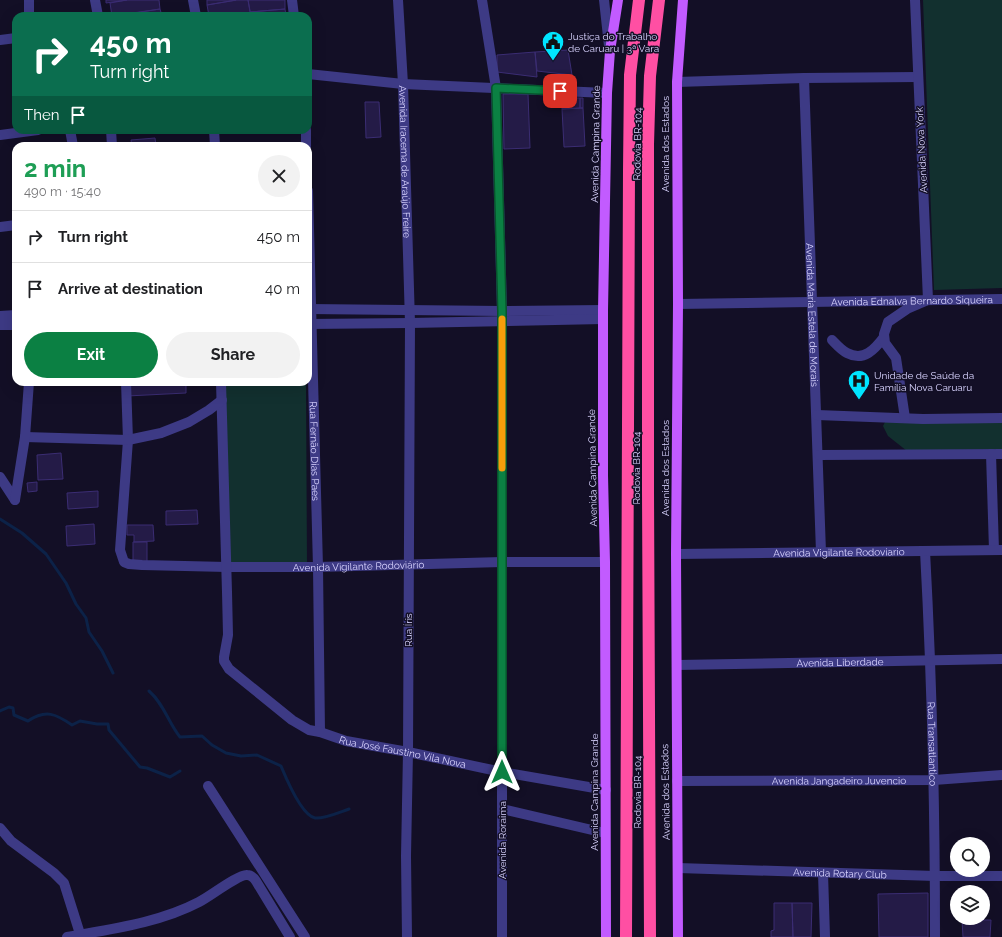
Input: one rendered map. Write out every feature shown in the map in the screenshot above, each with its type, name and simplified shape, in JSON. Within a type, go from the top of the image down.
[{"type":"highway","name":"Rodovia BR-104","points":[[626,937],[629,146],[630,75],[639,0]]},
{"type":"highway","name":"Rodovia BR-104","points":[[650,937],[648,144],[650,76],[659,0]]},
{"type":"main road","name":"Avenida Campina Grande","points":[[606,937],[603,314],[607,93],[610,51],[618,0]]},
{"type":"main road","name":"Avenida dos Estados","points":[[678,937],[676,554],[678,304],[677,82],[683,0]]},
{"type":"street","points":[[29,0],[30,12]]},
{"type":"street","points":[[95,0],[97,12]]},
{"type":"street","points":[[193,0],[195,12]]},
{"type":"street","points":[[292,0],[294,12]]},
{"type":"street","name":"Avenida Iracema de Araújo Freire","points":[[398,0],[403,84],[410,323]]},
{"type":"street","name":"Avenida Roraima","points":[[482,0],[496,88],[502,316],[502,937]]},
{"type":"street","points":[[604,0],[610,51]]},
{"type":"street","name":"Avenida Nova York","points":[[915,0],[928,300]]},
{"type":"street","points":[[0,40],[12,38]]},
{"type":"street","points":[[312,74],[403,84],[607,93]]},
{"type":"street","points":[[677,82],[804,78],[918,77]]},
{"type":"street","name":"Avenida Maria Estela de Morais","points":[[804,78],[822,552]]},
{"type":"street","points":[[0,135],[12,133]]},
{"type":"street","points":[[0,227],[12,226]]},
{"type":"street","points":[[904,418],[896,358],[884,343],[884,336],[888,322],[907,309],[928,300]]},
{"type":"street","name":"Avenida Ednalva Bernardo Siqueira","points":[[678,304],[1002,300]]},
{"type":"street","points":[[312,309],[409,310],[502,316]]},
{"type":"street","points":[[312,324],[410,323],[502,316],[603,314]]},
{"type":"street","points":[[0,316],[12,315]]},
{"type":"street","name":"Rua Íris","points":[[407,937],[406,856],[408,752],[410,323]]},
{"type":"street","points":[[0,325],[12,325]]},
{"type":"street","points":[[832,340],[847,353],[856,356],[866,355],[875,350],[884,336]]},
{"type":"street","name":"Rua Fernão Dias Paes","points":[[312,385],[318,567],[320,732]]},
{"type":"street","points":[[0,477],[15,500],[24,436],[29,386]]},
{"type":"street","points":[[126,386],[128,440]]},
{"type":"street","points":[[221,386],[227,567]]},
{"type":"street","points":[[24,436],[128,440],[161,432],[189,422],[222,400]]},
{"type":"street","points":[[817,416],[1002,418]]},
{"type":"street","name":"Avenida Vigilante Rodoviário","points":[[128,440],[120,550],[124,562],[129,564],[227,567],[318,567],[502,562],[605,562]]},
{"type":"street","points":[[991,454],[998,550]]},
{"type":"street","points":[[819,455],[1002,454]]},
{"type":"street","name":"Avenida Vigilante Rodoviario","points":[[676,554],[998,550]]},
{"type":"street","name":"Rua Transatlantico","points":[[925,551],[934,780],[935,937]]},
{"type":"street","name":"Rua José Faustino Vila Nova","points":[[227,567],[228,635],[224,661],[233,673],[304,728],[346,741],[408,752],[502,772],[606,790]]},
{"type":"street","name":"Avenida Liberdade","points":[[677,665],[1002,659]]},
{"type":"street","name":"Avenida Jangadeiro Juvencio","points":[[677,781],[934,780],[1002,775]]},
{"type":"street","points":[[208,786],[305,937]]},
{"type":"street","points":[[502,809],[605,833]]},
{"type":"street","points":[[0,828],[11,841],[64,883],[81,936]]},
{"type":"street","name":"Avenida Rotary Club","points":[[678,868],[935,876],[1002,876]]},
{"type":"street","points":[[823,873],[825,937]]},
{"type":"street","points":[[67,937],[81,936],[148,921],[171,914],[199,902],[238,878],[248,875],[252,876],[256,881],[290,937]]},
{"type":"green space","points":[[923,0],[1002,0],[1002,288],[934,290]]},
{"type":"green space","points":[[226,386],[306,386],[307,566],[225,564]]},
{"type":"green space","points":[[886,420],[1002,421],[1002,449],[907,451],[888,436],[883,426]]},
{"type":"building","points":[[106,0],[127,0],[106,3]]},
{"type":"building","points":[[127,0],[159,0],[160,9],[139,12],[111,12],[110,3]]},
{"type":"building","points":[[207,0],[236,0],[207,5]]},
{"type":"building","points":[[237,0],[248,0],[250,12],[208,12],[207,5]]},
{"type":"building","points":[[248,0],[285,0],[285,9],[250,12]]},
{"type":"building","points":[[160,9],[161,12],[141,12]]},
{"type":"building","points":[[285,9],[285,12],[250,12]]},
{"type":"building","name":"Justiça do Trabalho de Caruaru | 3ª Vara","points":[[568,50],[572,75],[537,71],[535,52]]},
{"type":"building","points":[[535,52],[537,77],[497,72],[497,55]]},
{"type":"building","points":[[503,94],[528,94],[530,148],[504,149]]},
{"type":"building","points":[[562,98],[580,98],[580,108],[562,109]]},
{"type":"building","points":[[580,98],[583,98],[583,108],[580,108]]},
{"type":"building","points":[[365,102],[379,102],[381,137],[366,138]]},
{"type":"building","points":[[583,108],[585,146],[564,147],[562,109]]},
{"type":"building","points":[[155,138],[156,142],[131,142],[131,140]]},
{"type":"building","points":[[126,386],[186,386],[186,393],[127,396]]},
{"type":"building","points":[[61,453],[63,479],[38,480],[37,455]]},
{"type":"building","points":[[37,482],[37,491],[28,492],[27,483]]},
{"type":"building","points":[[98,491],[98,507],[68,509],[67,493]]},
{"type":"building","points":[[197,510],[198,524],[166,525],[166,511]]},
{"type":"building","points":[[94,524],[95,544],[67,546],[66,526]]},
{"type":"building","points":[[127,525],[153,525],[154,541],[134,542],[134,535],[127,535]]},
{"type":"building","points":[[133,542],[147,542],[147,564],[133,564]]},
{"type":"building","points":[[928,893],[928,937],[879,937],[878,894]]},
{"type":"building","points":[[774,903],[792,903],[793,937],[771,937],[771,931],[774,930]]},
{"type":"building","points":[[792,903],[812,903],[811,937],[793,937]]},
{"type":"building","points":[[991,920],[990,937],[963,937],[962,925],[990,925]]},
{"type":"waterway","points":[[0,519],[22,533],[46,554],[66,583],[76,604],[86,618],[89,632],[102,651],[113,673]]},
{"type":"waterway","points":[[149,691],[162,707],[180,737],[202,736],[212,745],[226,753],[241,756],[257,755],[281,766],[299,803],[304,810],[315,818],[332,815],[349,809]]},
{"type":"waterway","points":[[0,711],[9,707],[13,708],[14,715],[28,721],[40,715],[51,714],[72,725],[80,721],[108,724],[109,730],[140,767],[147,768],[170,777],[180,771]]},
{"type":"slow traffic","points":[[502,319],[502,468]]},
{"type":"place","name":"Justiça do Trabalho de Caruaru | 3ª Vara","points":[[553,62]]},
{"type":"place","name":"Unidade de Saúde da Família Nova Caruaru","points":[[859,400]]},
{"type":"route","points":[[502,772],[502,311],[496,88],[560,91]]}]
